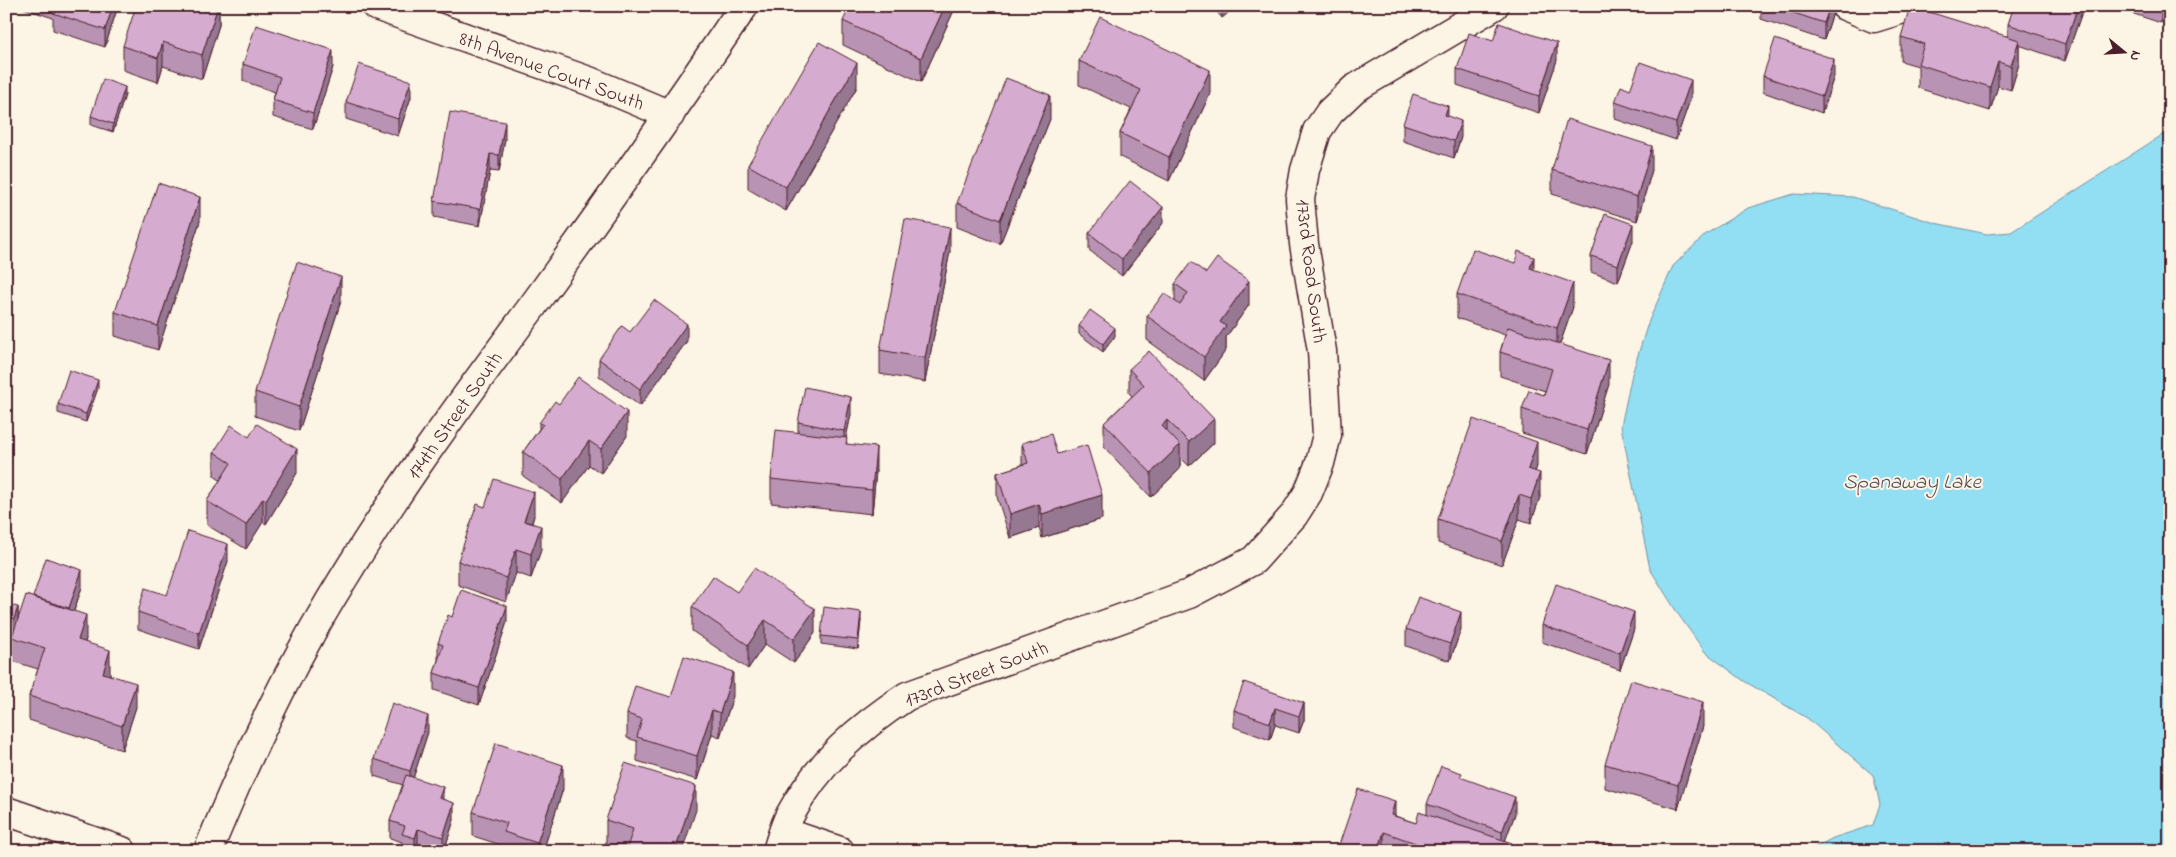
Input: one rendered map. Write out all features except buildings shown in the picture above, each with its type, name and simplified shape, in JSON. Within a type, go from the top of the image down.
[{"type":"street","name":"8th Avenue Court South","points":[[376,6],[589,81],[670,115]]},
{"type":"street","name":"174th Street South","points":[[208,851],[274,702],[314,628],[354,562],[428,450],[670,115],[744,6]]},
{"type":"street","name":"173rd Road South","points":[[1236,570],[1254,560],[1294,515],[1308,493],[1327,434],[1327,408],[1322,351],[1304,244],[1300,199],[1305,170],[1317,130],[1330,112],[1354,89],[1494,6]]},
{"type":"street","points":[[1845,6],[1874,18],[1913,6]]},
{"type":"street","name":"173rd Street South","points":[[780,841],[789,816],[811,780],[843,744],[872,718],[907,696],[1190,594],[1236,570]]},
{"type":"street","points":[[6,811],[122,851]]},
{"type":"street","points":[[780,841],[840,851]]},
{"type":"water","name":"Spanaway Lake","points":[[2170,130],[2170,851],[1808,851],[1833,838],[1873,825],[1880,804],[1873,775],[1807,718],[1744,681],[1705,652],[1678,614],[1650,569],[1621,426],[1632,374],[1648,323],[1673,266],[1706,234],[1748,208],[1794,194],[1853,197],[1935,223],[1987,234],[2011,232]]}]
